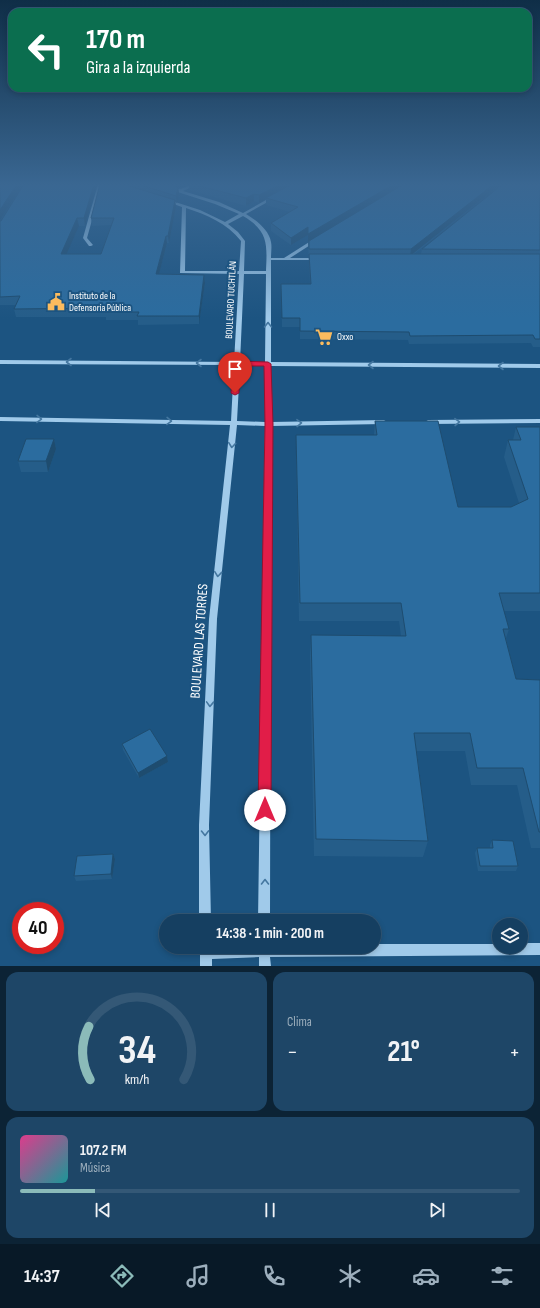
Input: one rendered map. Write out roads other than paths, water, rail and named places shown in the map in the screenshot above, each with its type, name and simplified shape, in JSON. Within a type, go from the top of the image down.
[{"type":"street","points":[[87,229],[85,238],[91,245]]},
{"type":"street","points":[[183,229],[182,272],[268,273]]},
{"type":"street","name":"BOULEVARD TUCHTLÁN","points":[[233,229],[243,240],[236,364]]},
{"type":"street","points":[[261,229],[267,237],[269,259],[269,424],[265,684],[264,914]]},
{"type":"street","points":[[286,258],[320,238]]},
{"type":"street","points":[[269,259],[325,259]]},
{"type":"street","points":[[0,362],[540,366]]},
{"type":"street","name":"BOULEVARD LAS TORRES","points":[[205,914],[204,825],[213,619],[234,422],[236,364]]},
{"type":"street","points":[[0,418],[234,422],[269,424],[388,422]]},
{"type":"street","points":[[420,422],[540,421]]},
{"type":"street","points":[[381,949],[540,949]]},
{"type":"street","points":[[206,954],[206,966]]},
{"type":"street","points":[[264,954],[265,966]]},
{"type":"place","name":"Instituto de la Defensoría Pública","points":[[56,302]]},
{"type":"place","name":"Oxxo","points":[[324,337]]}]
